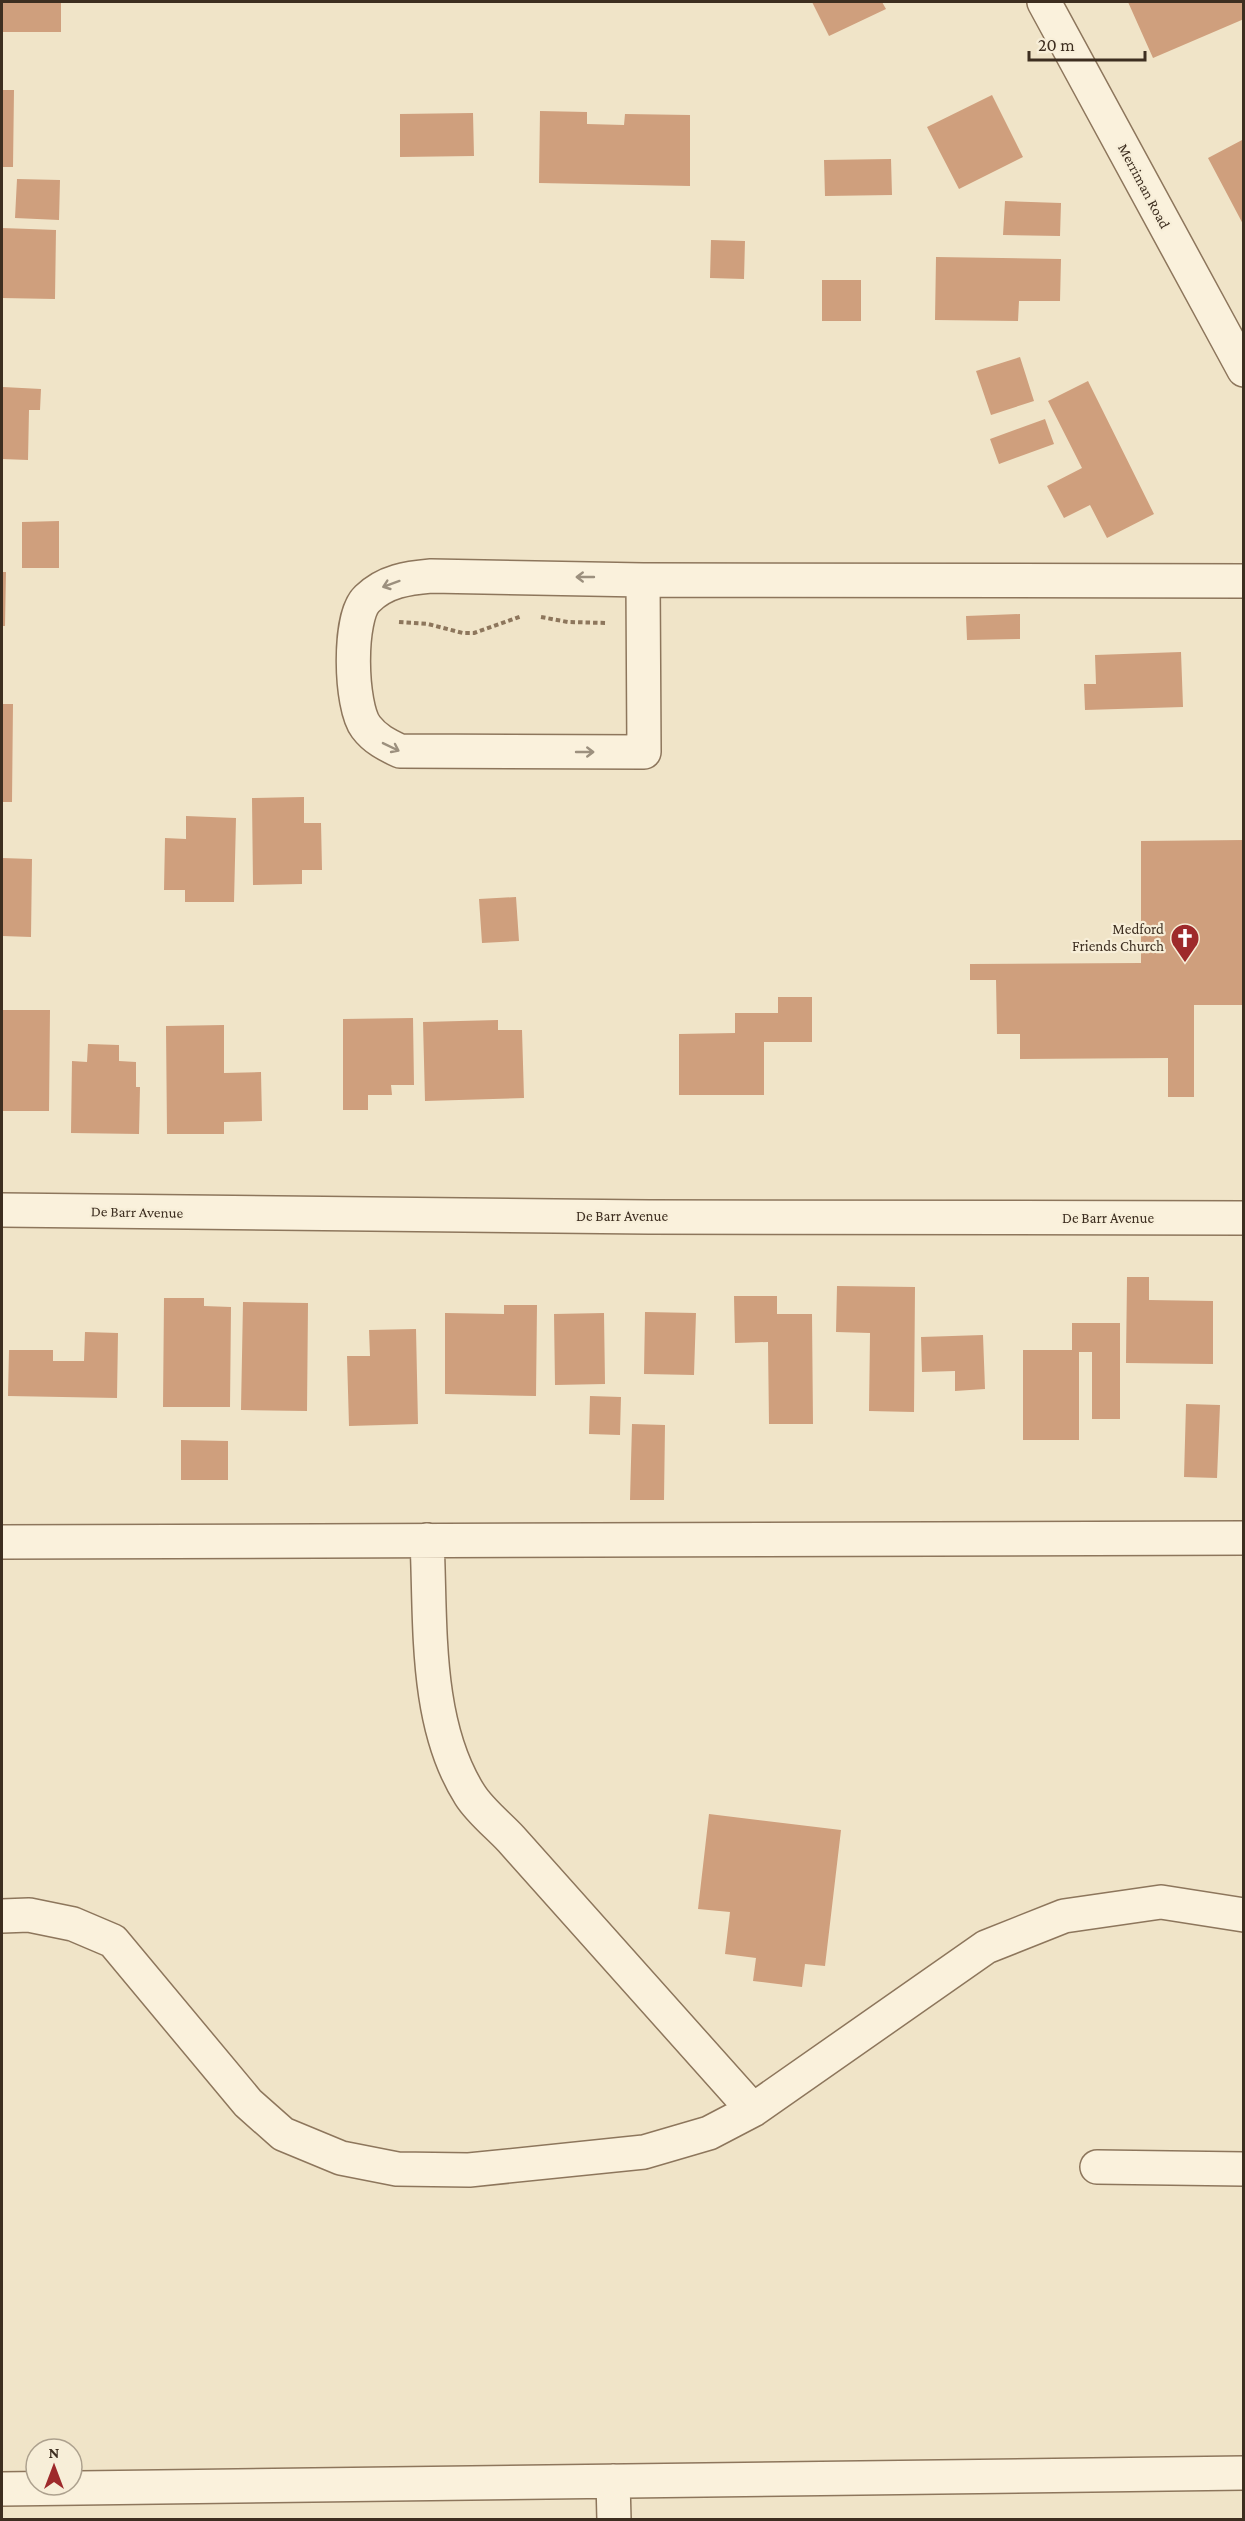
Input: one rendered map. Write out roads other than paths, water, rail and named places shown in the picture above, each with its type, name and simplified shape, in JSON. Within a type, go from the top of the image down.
[{"type":"street","name":"Merriman Road","points":[[1044,2],[1244,370]]},
{"type":"street","points":[[643,580],[644,752],[400,751],[383,744],[366,727],[355,705],[353,679],[356,617],[365,600],[381,588],[406,579],[431,576],[643,580],[1244,581]]},
{"type":"street","name":"De Barr Avenue","points":[[2,1210],[649,1217],[1244,1218]]},
{"type":"street","points":[[2,1542],[1244,1538]]},
{"type":"street","points":[[427,1540],[436,1704],[450,1758],[471,1797],[519,1847],[753,2110]]},
{"type":"street","points":[[2,1917],[29,1915],[73,1924],[113,1941],[248,2103],[283,2134],[341,2158],[397,2169],[469,2170],[633,2153],[709,2133],[753,2110],[986,1947],[1064,1916],[1161,1902],[1244,1915]]},
{"type":"street","points":[[1097,2167],[1244,2169]]},
{"type":"street","points":[[2,2489],[1244,2473]]},
{"type":"street","points":[[613,2481],[614,2520]]},
{"type":"place","name":"Medford Friends Church","points":[[1185,964]]}]
